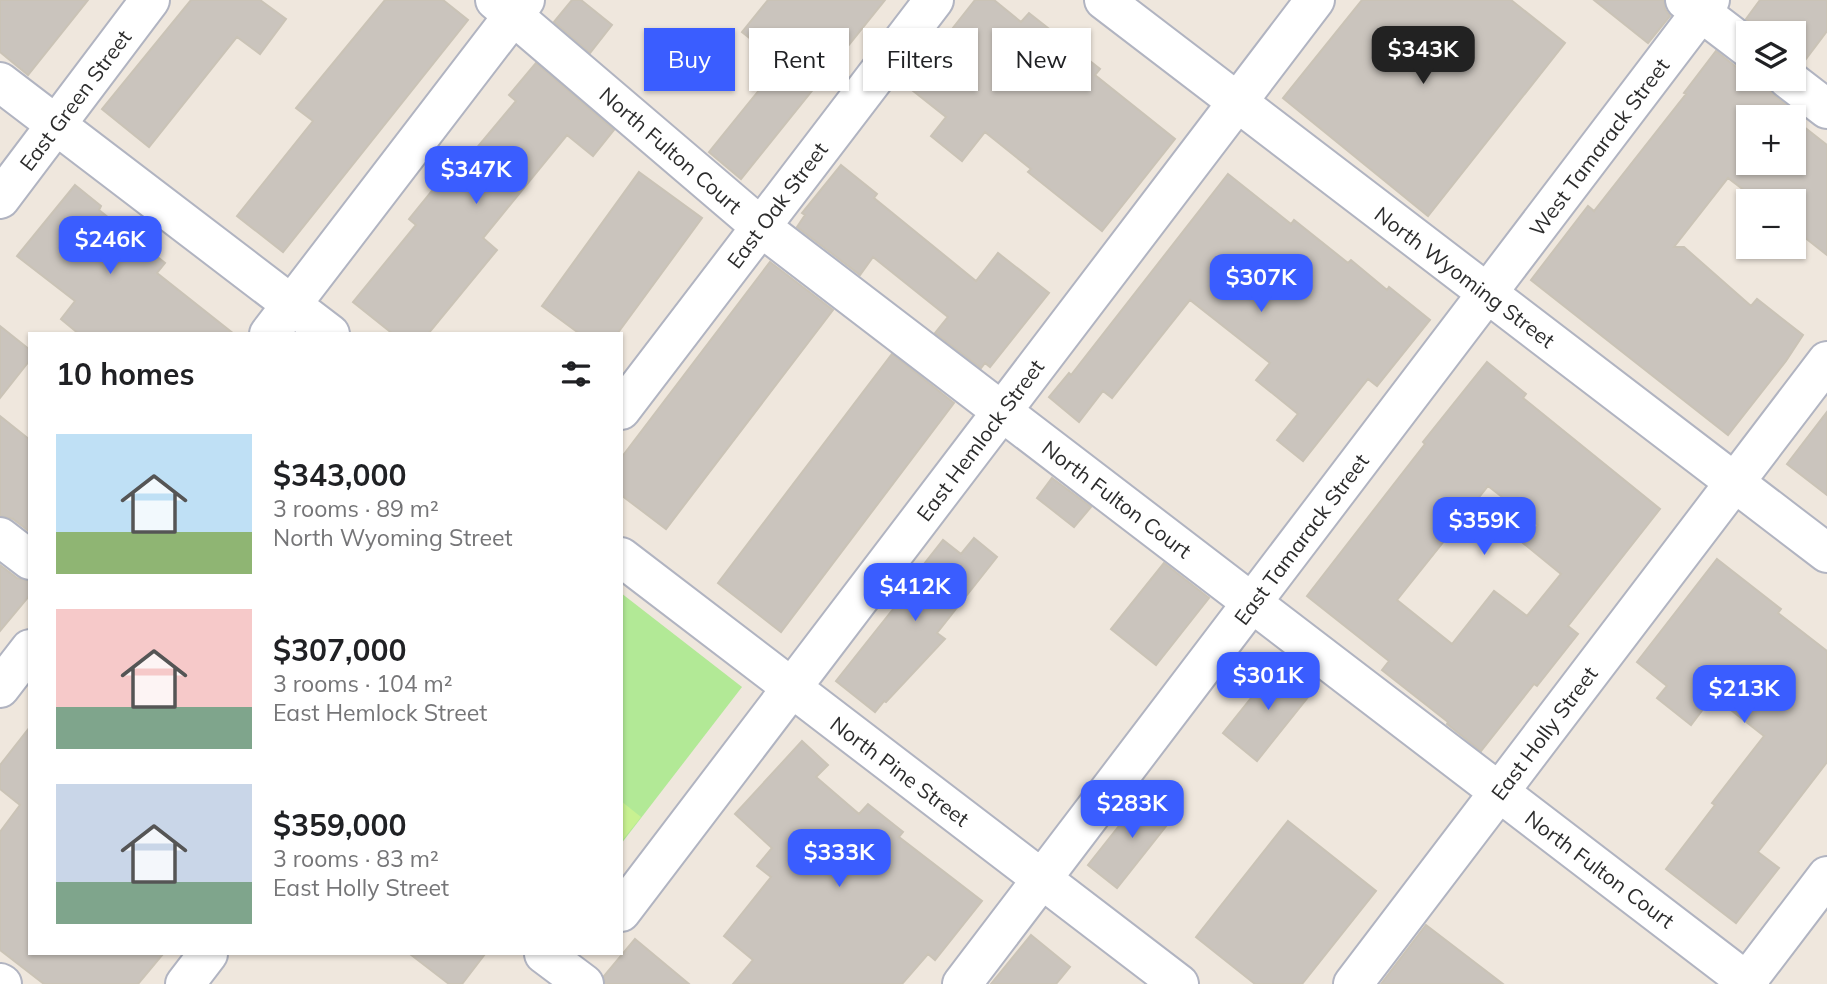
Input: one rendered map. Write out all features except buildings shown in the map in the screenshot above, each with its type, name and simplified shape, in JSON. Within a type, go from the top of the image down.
[{"type":"street","name":"East Green Street","points":[[0,199],[150,0]]},
{"type":"street","name":"East Oak Street","points":[[623,408],[933,0]]},
{"type":"street","name":"North Wyoming Street","points":[[1104,0],[1827,553]]},
{"type":"street","name":"East Hemlock Street","points":[[623,909],[1315,0]]},
{"type":"street","points":[[1699,4],[1736,37]]},
{"type":"street","name":"West Tamarack Street","points":[[1487,293],[1699,4]]},
{"type":"street","points":[[280,320],[511,5]]},
{"type":"street","name":"North Fulton Court","points":[[511,5],[761,227],[1749,983]]},
{"type":"street","points":[[0,82],[56,125],[280,320],[323,332]]},
{"type":"street","points":[[1804,91],[1827,109]]},
{"type":"street","name":"East Tamarack Street","points":[[962,984],[1487,293]]},
{"type":"street","name":"East Holly Street","points":[[1353,984],[1827,361]]},
{"type":"street","points":[[0,537],[28,558]]},
{"type":"street","name":"North Pine Street","points":[[623,559],[1179,984]]},
{"type":"street","points":[[0,688],[28,652]]},
{"type":"street","points":[[1749,983],[1827,876]]},
{"type":"street","points":[[185,984],[207,955]]},
{"type":"green space","points":[[623,595],[742,687],[623,841]]},
{"type":"green space","points":[[623,803],[641,817],[623,840]]}]
